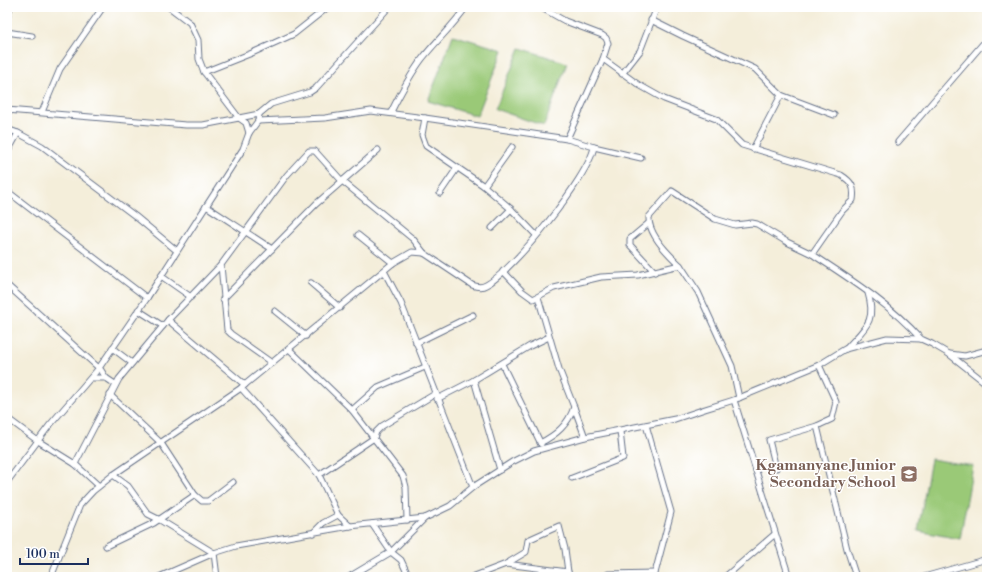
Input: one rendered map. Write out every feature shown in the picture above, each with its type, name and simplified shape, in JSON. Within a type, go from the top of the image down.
[{"type":"street","points":[[7,18],[10,7]]},
{"type":"street","points":[[42,112],[60,69],[103,7]]},
{"type":"street","points":[[169,7],[185,18],[194,30],[198,40],[199,59],[204,72],[239,118],[246,123],[249,133]]},
{"type":"street","points":[[204,72],[294,34],[328,7]]},
{"type":"street","points":[[7,110],[186,125],[202,125],[259,114],[271,104],[310,92],[323,82],[389,7]]},
{"type":"street","points":[[391,112],[407,82],[422,59],[452,26],[466,7]]},
{"type":"street","points":[[472,7],[477,7]]},
{"type":"street","points":[[540,7],[565,21],[606,38],[608,43],[603,59],[567,139]]},
{"type":"street","points":[[622,74],[640,50],[657,7]]},
{"type":"street","points":[[651,20],[755,69],[781,95],[834,115]]},
{"type":"street","points":[[7,32],[32,36]]},
{"type":"street","points":[[898,142],[987,39]]},
{"type":"street","points":[[603,59],[622,74],[664,99],[716,119],[742,145],[841,176],[853,185],[853,200],[842,211],[812,254]]},
{"type":"street","points":[[753,149],[781,95]]},
{"type":"street","points":[[258,121],[325,118],[371,110],[567,139],[642,158]]},
{"type":"street","points":[[7,482],[38,441],[91,378],[147,298],[176,250],[243,149],[249,133],[258,121],[259,114]]},
{"type":"street","points":[[426,118],[422,135],[426,146],[484,186],[536,235]]},
{"type":"street","points":[[7,129],[18,133],[42,146],[135,216],[176,250]]},
{"type":"street","points":[[7,153],[18,133]]},
{"type":"street","points":[[51,577],[80,505],[99,486],[243,387],[290,350],[393,263],[409,254],[416,252],[424,254],[476,287],[485,286],[504,271],[536,235],[581,178],[594,147]]},
{"type":"street","points":[[484,186],[512,148]]},
{"type":"street","points":[[224,299],[341,180],[378,150]]},
{"type":"street","points":[[75,464],[115,384],[168,320],[221,265],[287,175],[309,151],[315,151],[341,180],[413,240],[424,254]]},
{"type":"street","points":[[440,192],[458,168]]},
{"type":"street","points":[[7,191],[147,298]]},
{"type":"street","points":[[655,272],[630,246],[629,242],[630,239],[648,223],[649,217],[672,191],[715,219],[735,226],[752,223],[757,224],[787,242],[812,254],[849,278],[900,317],[921,339],[949,354],[987,384]]},
{"type":"street","points":[[206,206],[247,231],[272,249]]},
{"type":"street","points":[[492,228],[510,209]]},
{"type":"street","points":[[648,223],[660,244],[680,265],[698,292],[732,366],[739,398]]},
{"type":"street","points":[[358,236],[393,263]]},
{"type":"street","points":[[221,265],[226,327],[228,332],[272,363]]},
{"type":"street","points":[[504,271],[531,298],[538,297],[554,288],[584,281],[655,272],[680,265]]},
{"type":"street","points":[[384,271],[401,303],[436,396],[473,487]]},
{"type":"street","points":[[161,276],[191,297]]},
{"type":"street","points":[[311,283],[340,308]]},
{"type":"street","points":[[7,285],[98,368],[106,378],[115,384]]},
{"type":"street","points":[[541,445],[620,431],[675,419],[734,400],[819,365],[845,349],[869,322],[872,314],[868,294]]},
{"type":"street","points":[[538,297],[559,369],[584,437]]},
{"type":"street","points":[[138,310],[163,326]]},
{"type":"street","points":[[275,311],[306,336]]},
{"type":"street","points":[[416,343],[473,315]]},
{"type":"street","points":[[168,320],[243,387],[319,475],[338,515],[350,526]]},
{"type":"street","points":[[319,475],[374,438],[376,432],[382,426],[436,396],[474,380],[530,346],[549,337]]},
{"type":"street","points":[[845,349],[887,338],[921,339]]},
{"type":"street","points":[[112,348],[132,363]]},
{"type":"street","points":[[290,350],[352,410],[404,478],[406,487],[407,520]]},
{"type":"street","points":[[949,354],[965,356],[987,350]]},
{"type":"street","points":[[502,364],[541,445]]},
{"type":"street","points":[[776,468],[769,440],[817,426],[832,419],[836,402],[819,365]]},
{"type":"street","points":[[352,410],[378,387],[425,367]]},
{"type":"street","points":[[91,378],[106,378]]},
{"type":"street","points":[[474,380],[500,470]]},
{"type":"street","points":[[110,395],[161,444],[195,495],[200,500],[205,501],[233,482]]},
{"type":"street","points":[[734,400],[789,577]]},
{"type":"street","points":[[159,577],[214,553],[245,544],[350,526],[425,518],[450,506],[473,487],[551,438],[563,428],[574,407]]},
{"type":"street","points":[[7,418],[38,441],[75,464],[99,486]]},
{"type":"street","points":[[604,577],[608,574],[654,575],[671,512],[646,425]]},
{"type":"street","points":[[817,426],[847,549],[856,577]]},
{"type":"street","points":[[572,478],[623,458],[620,431]]},
{"type":"street","points":[[113,475],[128,486],[148,514],[214,553]]},
{"type":"street","points":[[106,546],[160,520],[195,495]]},
{"type":"street","points":[[313,533],[323,523],[338,515]]},
{"type":"street","points":[[349,577],[391,552],[425,518]]},
{"type":"street","points":[[372,524],[391,552],[401,560],[409,577]]},
{"type":"street","points":[[472,577],[506,564],[526,552],[528,540],[559,526],[566,549],[568,574],[506,564]]},
{"type":"street","points":[[725,577],[775,534]]},
{"type":"street","points":[[214,553],[217,577]]},
{"type":"street","points":[[924,577],[938,575],[987,559]]},
{"type":"green space","points":[[453,35],[503,50],[477,116],[428,101]]},
{"type":"green space","points":[[520,48],[567,63],[544,126],[495,109]]},
{"type":"green space","points":[[931,459],[973,466],[960,539],[918,531]]},
{"type":"place","name":"Kgamanyane Junior Secondary School","points":[[909,474]]}]
